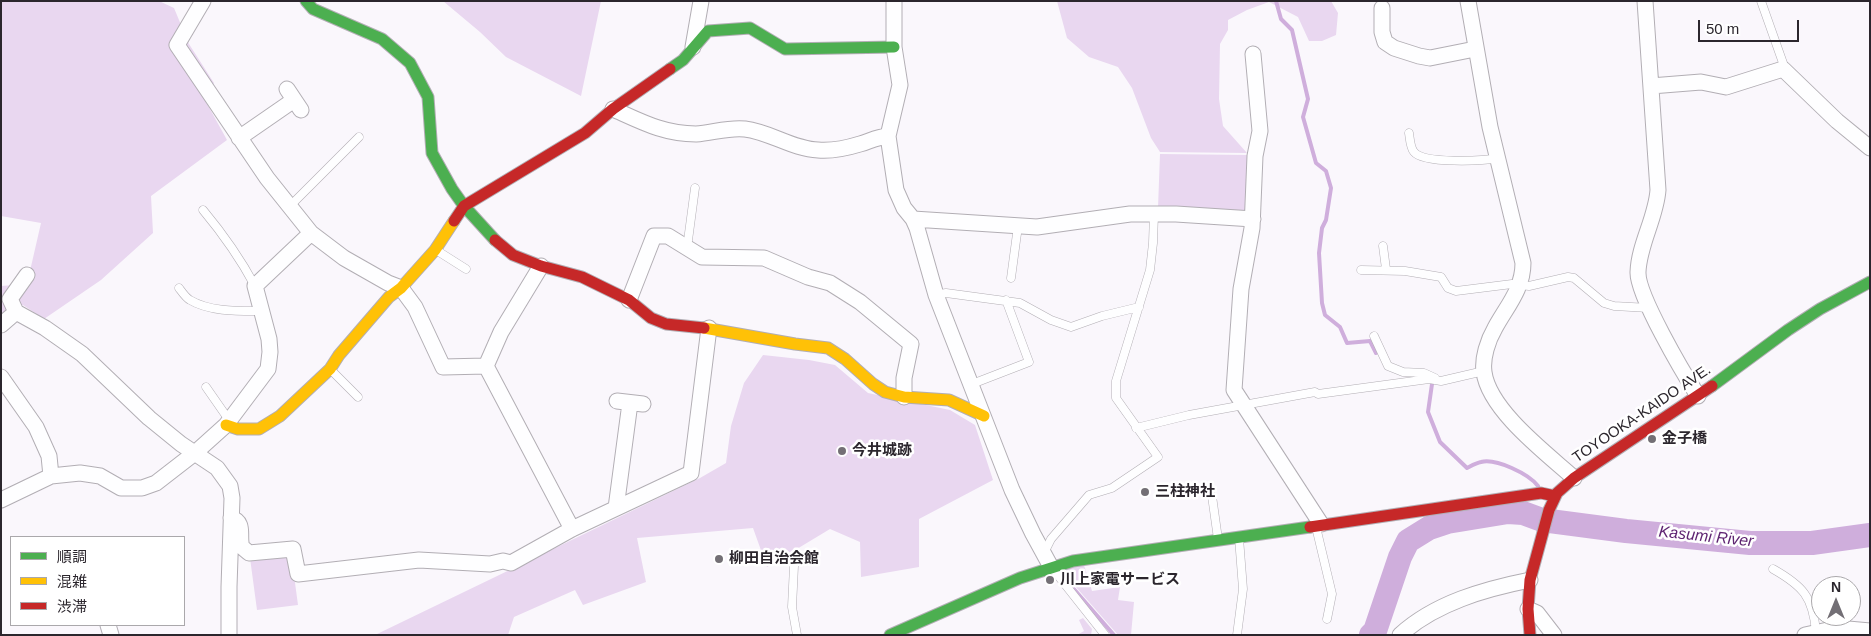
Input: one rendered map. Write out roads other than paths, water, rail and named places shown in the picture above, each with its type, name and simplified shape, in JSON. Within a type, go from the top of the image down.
[{"type":"street","points":[[203,1],[176,45],[267,178],[311,233],[344,258],[388,283],[402,288],[415,307],[443,367],[486,366]]},
{"type":"street","points":[[306,1],[313,9],[382,39],[410,63],[428,97],[432,153],[464,206],[489,234],[513,255],[541,266],[582,277],[629,300],[650,318],[666,324],[709,328],[795,344],[828,348],[845,359],[885,392],[904,397],[949,400],[984,416]]},
{"type":"street","points":[[693,48],[701,1]]},
{"type":"street","points":[[894,1],[894,48],[900,85],[888,136],[896,190],[904,208],[913,219],[936,295],[1012,490],[1051,566]]},
{"type":"street","points":[[1468,1],[1490,127],[1523,263],[1520,285],[1489,340],[1483,363],[1484,371],[1490,391],[1508,416],[1537,448],[1574,478]]},
{"type":"street","points":[[1645,1],[1657,165],[1657,203],[1643,249],[1638,281],[1649,308],[1698,396]]},
{"type":"street","points":[[1382,8],[1382,32],[1385,42],[1394,48],[1430,58],[1475,49]]},
{"type":"street","points":[[227,422],[238,429],[260,429],[280,416],[330,369],[339,355],[389,297],[402,288],[435,250],[464,206],[585,133],[613,109],[683,60],[708,31],[750,28],[785,49],[894,48]]},
{"type":"street","points":[[1253,54],[1260,131],[1255,156],[1253,219],[1241,289],[1234,390],[1318,525]]},
{"type":"street","points":[[1650,86],[1701,82],[1726,87],[1783,69],[1838,121],[1870,148]]},
{"type":"street","points":[[239,138],[294,100]]},
{"type":"street","points":[[613,109],[655,128],[670,132],[696,134],[744,129],[761,132],[795,145],[818,150],[859,144],[876,137],[888,136]]},
{"type":"street","points":[[913,219],[942,219],[1037,227],[1130,214],[1201,215],[1253,219]]},
{"type":"street","points":[[1,500],[51,476],[80,473],[100,476],[121,488],[142,488],[156,483],[196,452],[227,422],[268,369],[269,339],[255,286],[311,233]]},
{"type":"street","points":[[629,300],[654,236],[668,236],[702,256],[764,258],[808,277],[830,283],[860,302],[910,344],[904,378],[904,397]]},
{"type":"street","points":[[486,366],[501,332],[541,266]]},
{"type":"street","points":[[27,275],[10,299],[16,312],[45,328],[82,354],[149,418],[181,444],[196,452],[216,468],[230,486],[232,491],[229,635]]},
{"type":"street","name":"TOYOOKA-KAIDO AVE.","points":[[1530,635],[1528,609],[1530,580],[1549,510],[1555,496],[1564,486],[1698,396],[1788,330],[1820,309],[1870,282]]},
{"type":"street","points":[[1,325],[16,312]]},
{"type":"street","points":[[231,518],[240,524],[242,547],[248,553],[293,549],[298,574],[419,560],[490,564],[503,561],[511,563],[572,529],[690,473],[709,328]]},
{"type":"street","points":[[486,366],[572,529]]},
{"type":"street","points":[[1,377],[36,427],[49,456],[51,476]]},
{"type":"street","points":[[616,508],[630,403]]},
{"type":"street","points":[[890,635],[1051,566],[1087,558],[1541,493],[1555,496]]},
{"type":"street","points":[[1400,635],[1423,616],[1441,607],[1485,592],[1530,580]]},
{"type":"street","points":[[1528,609],[1537,613],[1554,635]]},
{"type":"street","points":[[1811,633],[1836,628],[1870,631]]},
{"type":"lane","points":[[1760,1],[1783,63],[1783,69]]},
{"type":"lane","points":[[1409,133],[1412,148],[1419,156],[1458,161],[1498,158]]},
{"type":"lane","points":[[290,206],[359,137]]},
{"type":"lane","points":[[687,248],[695,188]]},
{"type":"lane","points":[[203,210],[223,233],[240,258],[255,286]]},
{"type":"lane","points":[[1044,553],[1051,539],[1089,495],[1112,488],[1158,457],[1116,398],[1116,381],[1150,270],[1154,214]]},
{"type":"lane","points":[[1011,278],[1018,226]]},
{"type":"lane","points":[[1383,246],[1386,269]]},
{"type":"lane","points":[[435,250],[466,269]]},
{"type":"lane","points":[[1361,270],[1386,269],[1441,277],[1448,288],[1456,291],[1512,284],[1529,286],[1568,277],[1574,278],[1604,303],[1614,306],[1649,308]]},
{"type":"lane","points":[[180,288],[189,300],[208,306],[231,310],[262,311]]},
{"type":"lane","points":[[936,295],[946,293],[1020,303],[1051,320],[1072,327],[1102,316],[1138,307]]},
{"type":"lane","points":[[972,384],[1030,362],[1006,300]]},
{"type":"lane","points":[[1374,336],[1388,366],[1403,372],[1424,373],[1436,380]]},
{"type":"lane","points":[[330,369],[358,397]]},
{"type":"lane","points":[[1136,428],[1189,415],[1315,392],[1318,394],[1436,380],[1441,381],[1484,371]]},
{"type":"lane","points":[[206,387],[227,422]]},
{"type":"lane","points":[[1212,496],[1218,539]]},
{"type":"lane","points":[[1318,525],[1332,594],[1327,620]]},
{"type":"lane","points":[[1237,635],[1243,588],[1239,536]]},
{"type":"lane","points":[[794,566],[792,607],[796,635]]},
{"type":"lane","points":[[1051,566],[1055,574],[1105,635]]},
{"type":"lane","points":[[1773,569],[1799,587],[1809,598],[1815,616],[1811,633]]},
{"type":"waterway","points":[[1276,1],[1281,19],[1292,30],[1308,99],[1303,117],[1316,163],[1326,171],[1331,188],[1326,220],[1322,228],[1319,253],[1322,303],[1325,315],[1340,327],[1347,343],[1370,341],[1376,353]]},
{"type":"waterway","points":[[1432,384],[1428,412],[1440,442],[1467,468],[1481,462],[1495,462],[1520,472],[1538,486]]},
{"type":"waterway","name":"Kasumi River","points":[[1371,635],[1375,631],[1400,557],[1408,541],[1429,528],[1447,522],[1508,512],[1523,513],[1542,520],[1626,531],[1750,543],[1812,543],[1870,535]]},
{"type":"waterway","points":[[1066,580],[1114,635]]},
{"type":"place","name":"金子橋","points":[[1652,439]]},
{"type":"place","name":"今井城跡","points":[[842,451]]},
{"type":"place","name":"三柱神社","points":[[1145,492]]},
{"type":"place","name":"柳田自治会館","points":[[719,559]]},
{"type":"place","name":"川上家電サービス","points":[[1050,580]]}]
